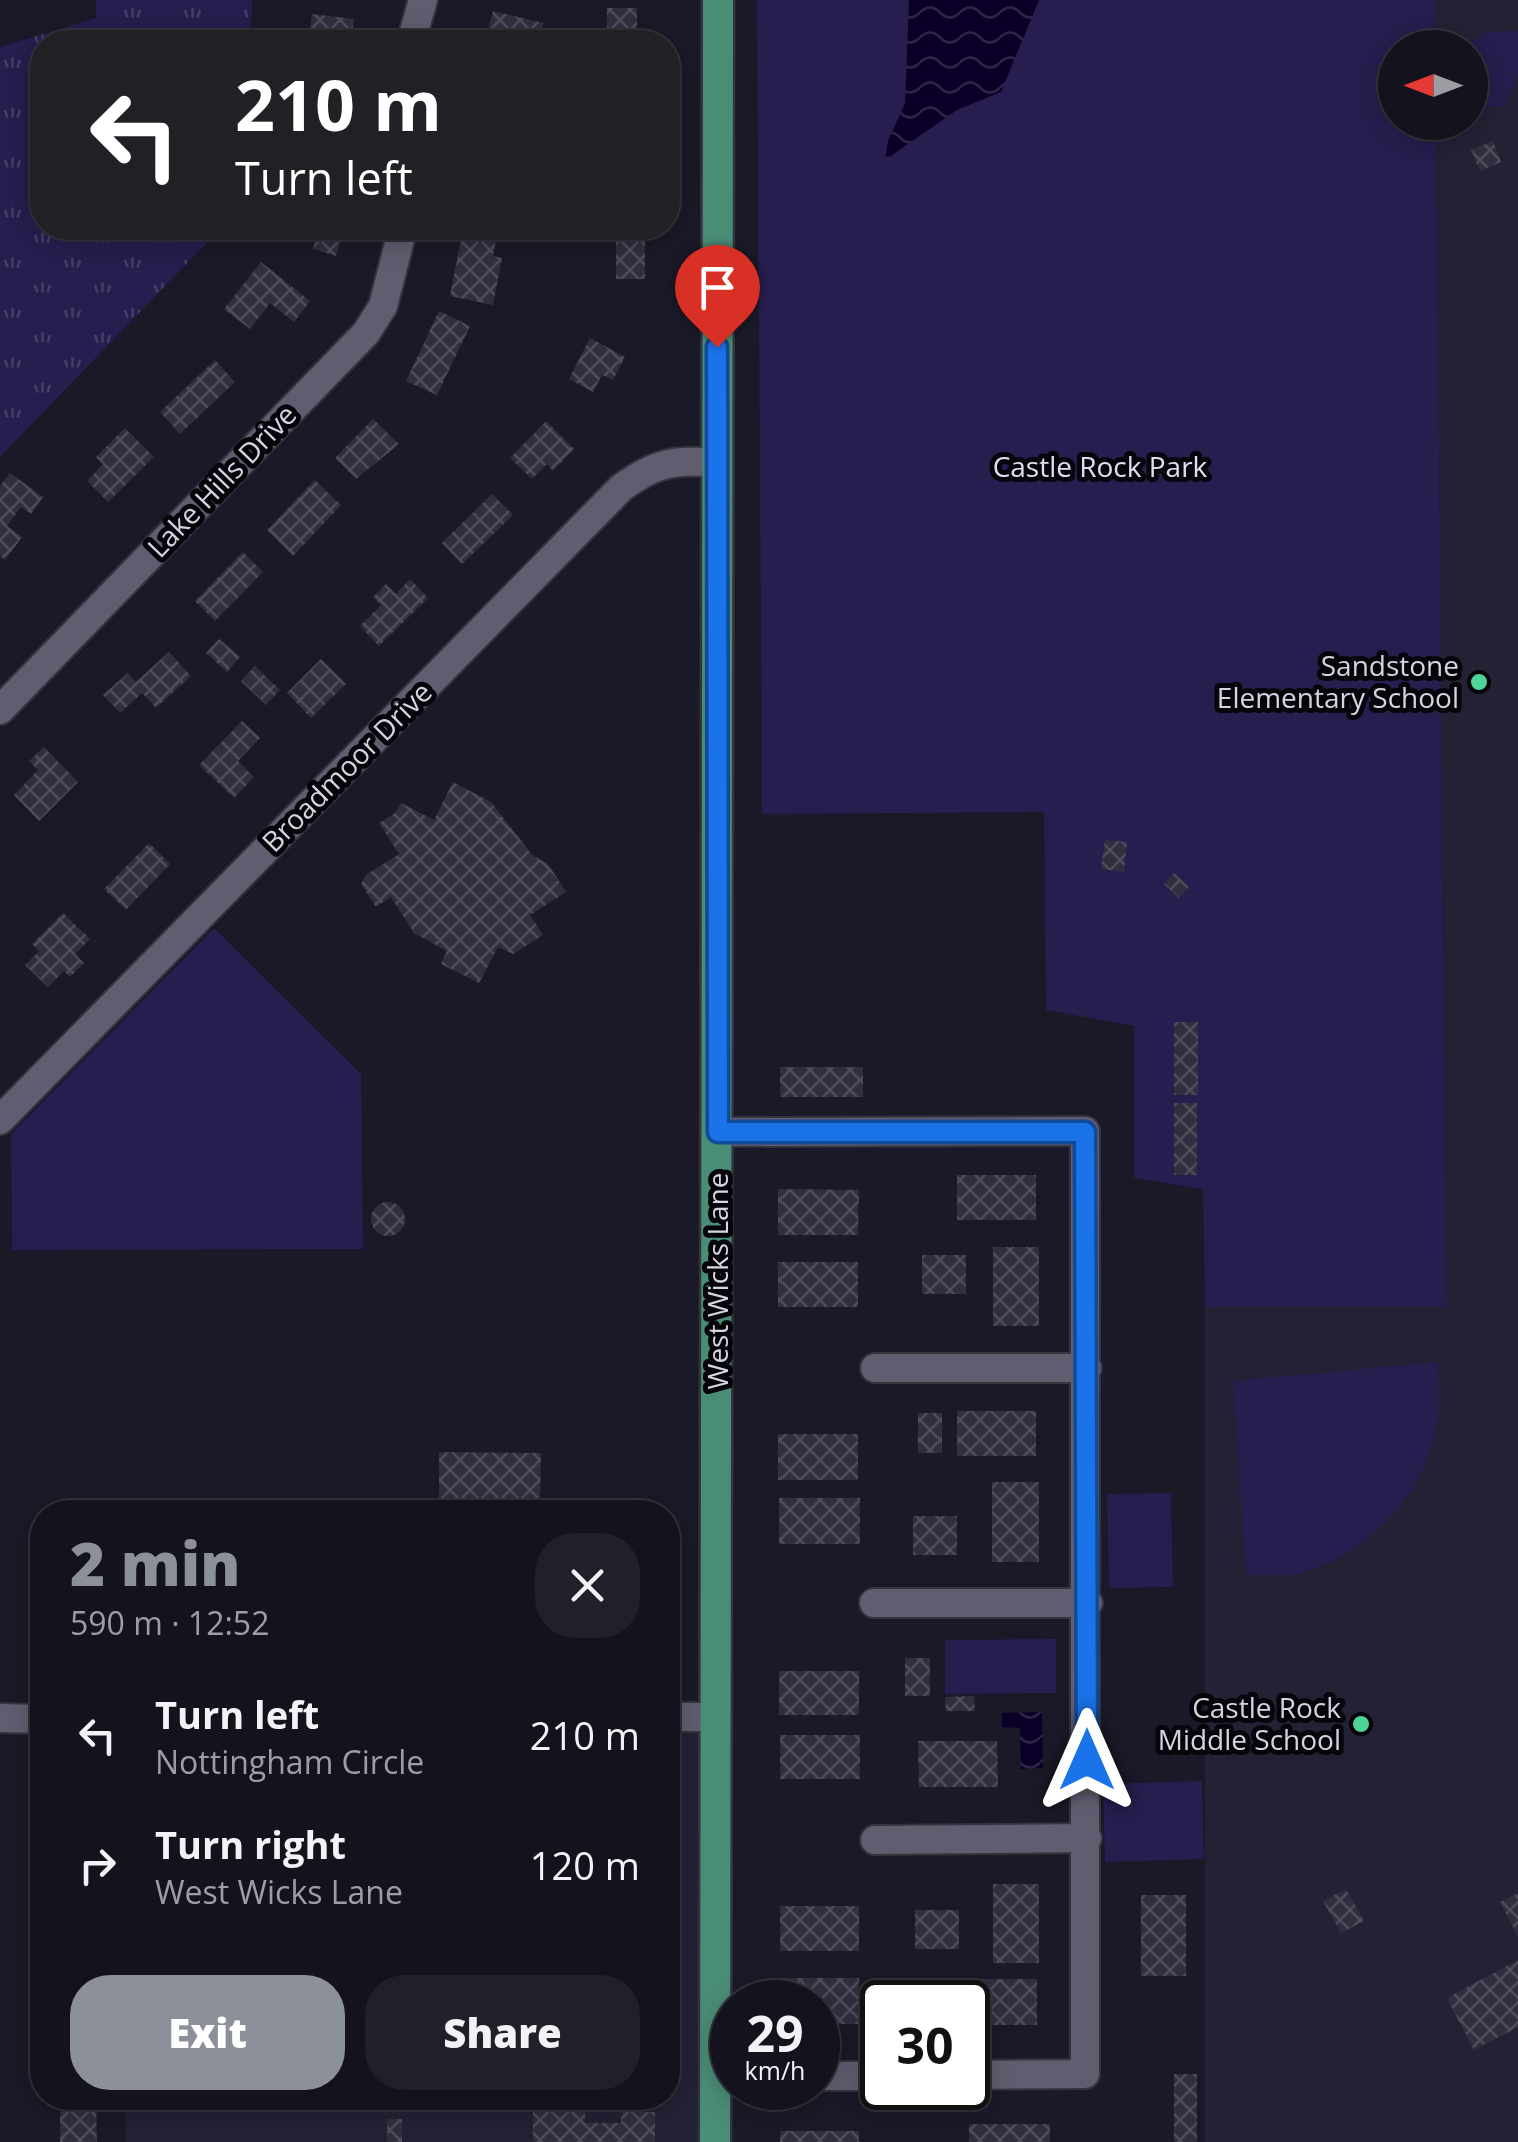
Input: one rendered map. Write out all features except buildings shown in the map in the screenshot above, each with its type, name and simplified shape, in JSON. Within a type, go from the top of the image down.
[{"type":"main road","name":"West Wicks Lane","points":[[718,0],[716,1717],[722,1980]]},
{"type":"main road","name":"West Wicks Lane","points":[[715,2142],[719,2110]]},
{"type":"street","points":[[414,30],[423,0]]},
{"type":"street","name":"Lake Hills Drive","points":[[0,710],[366,332],[383,306],[400,240]]},
{"type":"street","name":"Broadmoor Drive","points":[[0,1120],[621,488],[649,467],[674,460],[717,462]]},
{"type":"street","points":[[718,1132],[1085,1132],[1085,2074],[990,2075]]},
{"type":"street","points":[[875,1368],[1087,1368]]},
{"type":"street","points":[[874,1603],[1088,1603]]},
{"type":"street","points":[[680,1717],[716,1717]]},
{"type":"street","points":[[0,1718],[30,1719]]},
{"type":"street","points":[[875,1840],[1087,1838]]},
{"type":"shaded area","name":"Castle Rock Middle School","points":[[1435,0],[1518,0],[1518,2142],[1205,2142],[1205,1307],[1447,1306],[1436,140],[1488,140],[1488,30],[1435,30]]},
{"type":"shaded area","points":[[680,1717],[716,1717],[715,1980],[710,1980],[710,2110],[715,2110],[715,2142],[126,2142],[126,2110],[680,2110]]},
{"type":"green space","points":[[96,0],[252,0],[251,30],[56,30],[96,18]]},
{"type":"green space","name":"Castle Rock Park","points":[[757,0],[1435,0],[1435,30],[1378,30],[1378,140],[1436,140],[1447,1307],[1205,1307],[1203,1189],[1134,1178],[1134,1026],[1046,1010],[1044,812],[762,814]]},
{"type":"green space","points":[[1518,31],[1518,75],[1504,107],[1488,107],[1489,32]]},
{"type":"green space","points":[[30,38],[30,240],[209,240],[0,457],[0,47]]},
{"type":"green space","points":[[214,928],[361,1074],[363,1249],[12,1250],[11,1134]]},
{"type":"green space","points":[[1438,1362],[1439,1410],[1433,1442],[1424,1467],[1395,1511],[1376,1531],[1333,1561],[1286,1575],[1246,1575],[1233,1381]]},
{"type":"green space","points":[[1171,1493],[1173,1587],[1109,1588],[1107,1494]]},
{"type":"green space","points":[[1056,1639],[1056,1693],[945,1694],[945,1640]]},
{"type":"green space","points":[[1202,1781],[1204,1859],[1105,1862],[1103,1784]]},
{"type":"water","points":[[909,0],[1039,0],[1001,92],[957,110],[885,160],[888,141],[905,103]]},
{"type":"water","points":[[1042,1712],[1043,1768],[1021,1769],[1020,1728],[1002,1727],[1002,1713]]},
{"type":"place","name":"Sandstone Elementary School","points":[[1479,682]]},
{"type":"place","name":"Castle Rock Middle School","points":[[1361,1724]]},
{"type":"route","points":[[717,347],[718,1132],[1085,1132],[1087,1760]]}]
